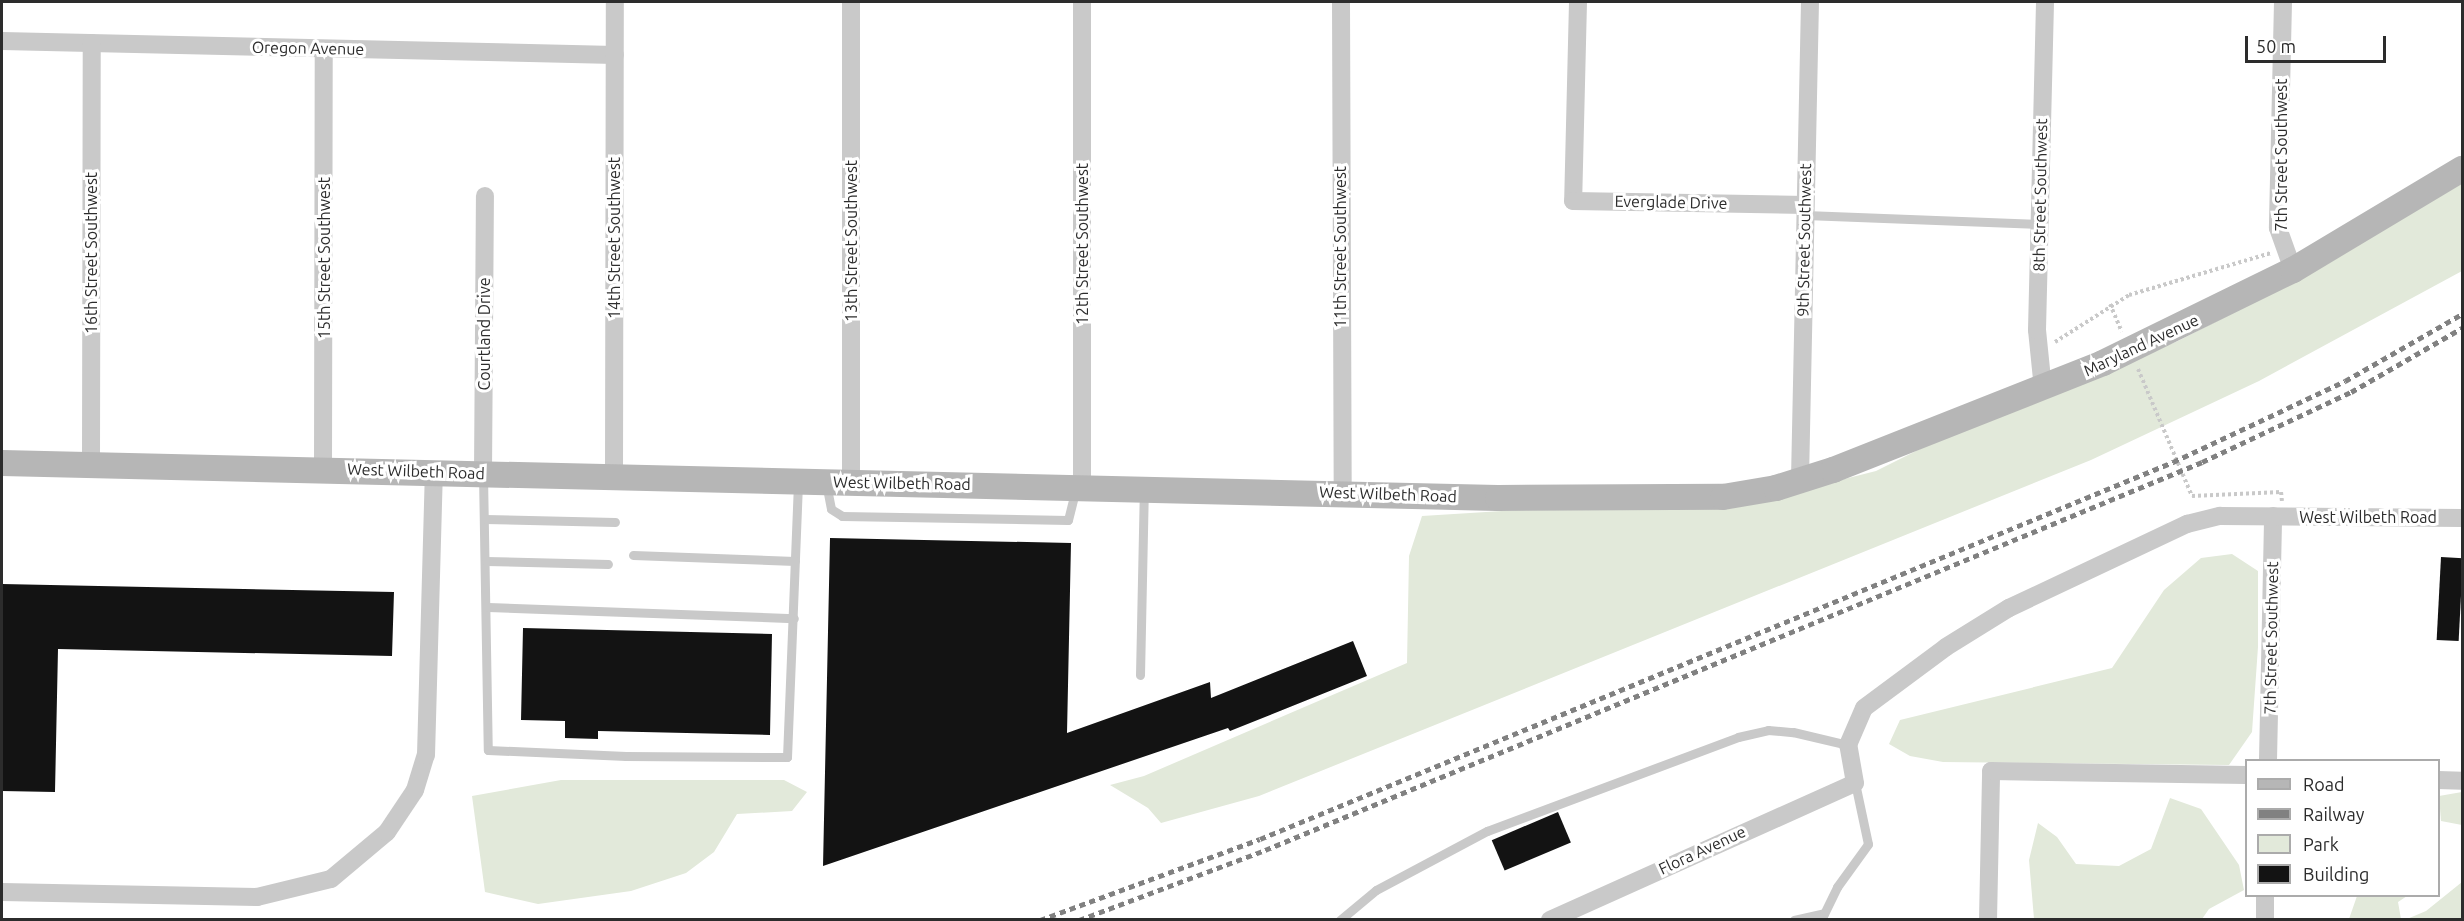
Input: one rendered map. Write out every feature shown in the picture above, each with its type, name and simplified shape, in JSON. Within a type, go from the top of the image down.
[{"type":"main road","name":"Maryland Avenue","points":[[1800,479],[2043,388],[2294,270],[2463,169]]},
{"type":"main road","name":"West Wilbeth Road","points":[[2,463],[323,468],[1694,500],[1764,490],[1800,479]]},
{"type":"street","name":"14th Street Southwest","points":[[614,475],[615,2]]},
{"type":"street","name":"13th Street Southwest","points":[[838,481],[851,2]]},
{"type":"street","name":"12th Street Southwest","points":[[1079,486],[1082,2]]},
{"type":"street","name":"11th Street Southwest","points":[[1341,2],[1343,493]]},
{"type":"street","name":"Everglade Drive","points":[[1578,2],[1574,201],[1805,210]]},
{"type":"street","name":"9th Street Southwest","points":[[1800,479],[1810,2]]},
{"type":"street","name":"8th Street Southwest","points":[[2043,388],[2038,354],[2045,2]]},
{"type":"street","name":"7th Street Southwest","points":[[2283,2],[2278,228],[2282,247],[2294,270]]},
{"type":"street","name":"Oregon Avenue","points":[[2,41],[615,55]]},
{"type":"street","name":"16th Street Southwest","points":[[91,463],[92,43]]},
{"type":"street","name":"15th Street Southwest","points":[[323,468],[324,49]]},
{"type":"street","name":"Courtland Drive","points":[[483,473],[485,196]]},
{"type":"street","points":[[2,892],[257,897],[331,879],[387,832],[415,790],[426,755],[434,471]]},
{"type":"street","name":"West Wilbeth Road","points":[[1848,745],[1864,708],[1946,646],[2009,608],[2187,524],[2220,516],[2463,518]]},
{"type":"street","name":"7th Street Southwest","points":[[2268,759],[2273,516]]},
{"type":"street","points":[[1848,745],[1855,783]]},
{"type":"street","points":[[1988,920],[1991,771],[2245,775]]},
{"type":"street","points":[[2440,780],[2463,781]]},
{"type":"street","name":"Flora Avenue","points":[[1550,920],[1855,783]]},
{"type":"street","points":[[2265,897],[2265,920]]},
{"type":"lane","points":[[1805,210],[2039,224]]},
{"type":"lane","points":[[483,473],[488,606],[488,750],[615,756],[787,757],[798,480]]},
{"type":"lane","points":[[838,481],[831,509],[842,516],[1068,520],[1079,486]]},
{"type":"lane","points":[[1140,675],[1144,488]]},
{"type":"lane","points":[[485,519],[615,522]]},
{"type":"lane","points":[[633,555],[795,561]]},
{"type":"lane","points":[[486,561],[608,564]]},
{"type":"lane","points":[[488,606],[794,618]]},
{"type":"lane","points":[[1340,920],[1376,890],[1487,831],[1738,737],[1768,730],[1793,732],[1848,745]]},
{"type":"lane","points":[[1794,920],[1823,916],[1868,844],[1855,783]]},
{"type":"path","points":[[2038,354],[2112,307],[2282,247]]},
{"type":"path","points":[[2112,307],[2126,340]]},
{"type":"path","points":[[2134,360],[2192,496],[2264,493]]},
{"type":"green space","points":[[2462,180],[2462,271],[2259,381],[2091,460],[1259,796],[1161,823],[1148,808],[1110,785],[1144,776],[1407,663],[1409,556],[1422,516],[1789,493],[1876,471],[1944,437],[2178,341],[2319,269]]},
{"type":"green space","points":[[2232,554],[2258,571],[2258,647],[2252,732],[2229,765],[1943,762],[1910,756],[1889,744],[1900,720],[2112,668],[2164,590],[2201,558]]},
{"type":"green space","points":[[561,780],[784,780],[807,792],[792,811],[737,814],[714,852],[686,873],[631,891],[538,904],[485,892],[472,796]]},
{"type":"green space","points":[[2462,792],[2462,825],[2441,821],[2440,796]]},
{"type":"green space","points":[[2170,798],[2201,809],[2239,865],[2244,890],[2209,909],[2202,919],[2034,919],[2029,860],[2038,823],[2057,837],[2076,864],[2119,866],[2151,849]]},
{"type":"green space","points":[[2462,882],[2462,919],[2407,919],[2426,911]]},
{"type":"green space","points":[[2357,897],[2406,897],[2398,902],[2401,919],[2349,919]]},
{"type":"building","points":[[830,538],[1071,543],[1067,733],[1210,682],[1211,698],[1353,641],[1367,676],[1230,731],[1228,728],[823,866]]},
{"type":"building","points":[[2441,557],[2462,558],[2459,641],[2437,640]]},
{"type":"building","points":[[2,584],[394,592],[392,656],[58,649],[55,792],[2,791]]},
{"type":"building","points":[[523,628],[772,634],[770,735],[598,731],[598,739],[565,738],[565,721],[521,720]]},
{"type":"building","points":[[1558,812],[1571,842],[1505,871],[1492,840]]},
{"type":"railway","points":[[1040,920],[1260,839],[2173,462],[2345,381],[2462,314]]},
{"type":"railway","points":[[1079,920],[1265,850],[2202,462],[2351,392],[2462,328]]}]
